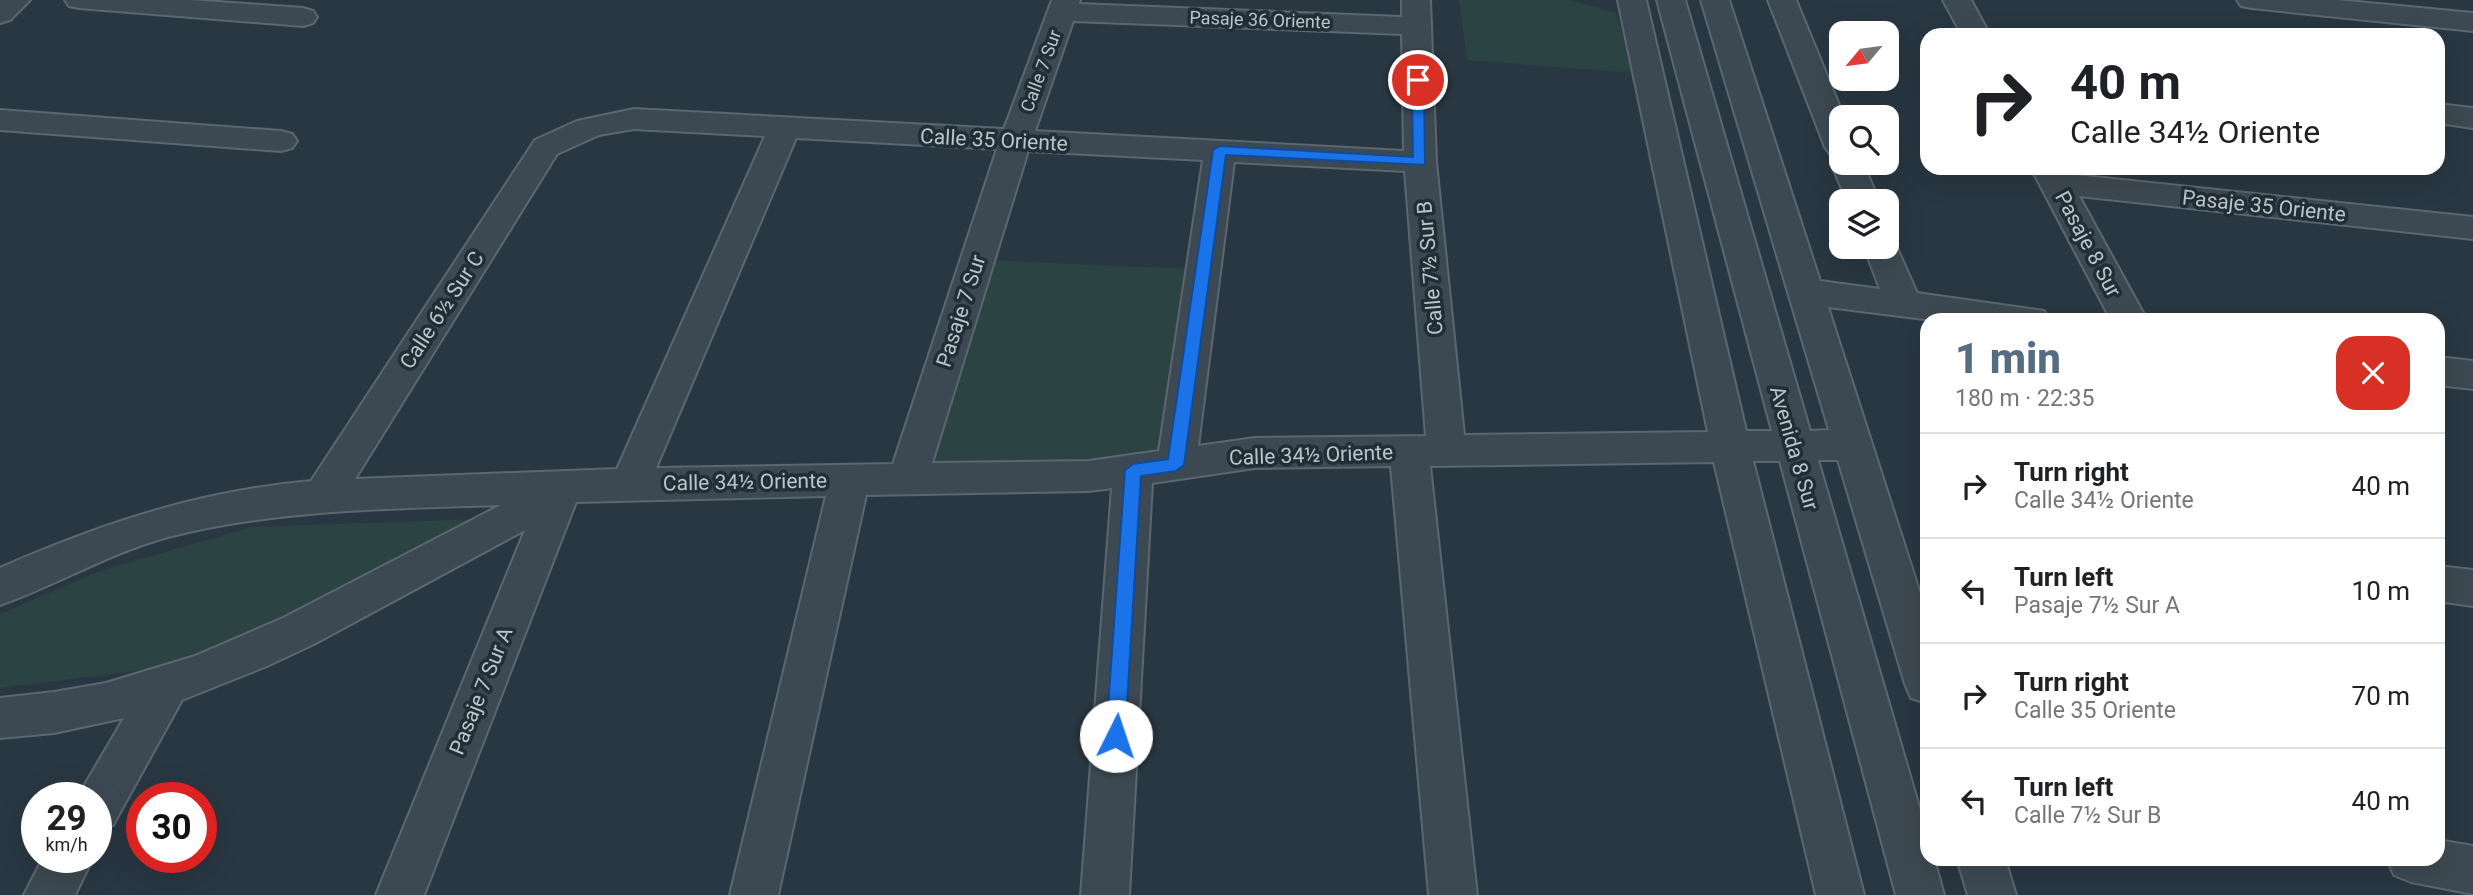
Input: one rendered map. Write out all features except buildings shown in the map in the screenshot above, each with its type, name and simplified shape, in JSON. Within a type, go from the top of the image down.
[{"type":"street","points":[[0,14],[16,0]]},
{"type":"street","points":[[79,0],[303,17]]},
{"type":"street","points":[[1632,0],[1730,447],[1840,895]]},
{"type":"street","name":"Avenida 8 Sur","points":[[1671,0],[1920,895]]},
{"type":"street","points":[[1715,0],[1920,662]]},
{"type":"street","points":[[1782,0],[1829,117]]},
{"type":"street","points":[[1957,0],[1972,28]]},
{"type":"street","points":[[2251,0],[2473,22]]},
{"type":"street","name":"Pasaje 36 Oriente","points":[[1064,6],[1416,13]]},
{"type":"street","name":"Calle 7 Sur","points":[[1015,142],[1064,6]]},
{"type":"street","name":"Calle 7½ Sur B","points":[[1416,13],[1428,451],[1453,895]]},
{"type":"street","points":[[2445,115],[2473,118]]},
{"type":"street","name":"Calle 35 Oriente","points":[[570,132],[597,124],[634,119],[1015,142],[1220,150],[1420,162]]},
{"type":"street","points":[[0,120],[281,141]]},
{"type":"street","points":[[630,484],[784,128]]},
{"type":"street","name":"Calle 6½ Sur C","points":[[323,496],[546,147],[570,132]]},
{"type":"street","name":"Pasaje 7 Sur","points":[[908,480],[1015,142]]},
{"type":"street","points":[[1176,465],[1220,150]]},
{"type":"street","name":"Pasaje 35 Oriente","points":[[2051,176],[2473,228]]},
{"type":"street","name":"Pasaje 8 Sur","points":[[2051,176],[2125,313]]},
{"type":"street","points":[[1886,259],[1904,305]]},
{"type":"street","points":[[1805,292],[1972,313]]},
{"type":"street","points":[[2445,372],[2473,375]]},
{"type":"street","name":"Calle 34½ Oriente","points":[[0,587],[86,549],[164,522],[257,502],[323,496],[630,484],[1053,477],[1176,465],[1255,453],[1851,445]]},
{"type":"street","points":[[1105,895],[1133,470]]},
{"type":"street","points":[[754,895],[850,479]]},
{"type":"street","name":"Calle 34½ Oriente","points":[[0,718],[33,716],[99,704],[165,688],[229,665],[291,637],[518,516],[562,488]]},
{"type":"street","name":"Pasaje 7 Sur A","points":[[400,895],[562,488]]},
{"type":"street","points":[[2445,585],[2473,589]]},
{"type":"street","points":[[111,782],[165,688]]},
{"type":"street","points":[[2445,865],[2473,870]]},
{"type":"street","points":[[1983,866],[1992,895]]},
{"type":"street","points":[[48,895],[60,873]]},
{"type":"green space","points":[[1459,0],[1570,0],[1616,13],[1635,73],[1467,60]]},
{"type":"green space","points":[[982,260],[1194,269],[1165,462],[930,475]]},
{"type":"green space","points":[[477,519],[240,639],[145,670],[0,688],[0,614],[100,571],[251,527]]},
{"type":"route","points":[[1116,736],[1133,470],[1176,465],[1220,150],[1420,162],[1418,80]]}]
